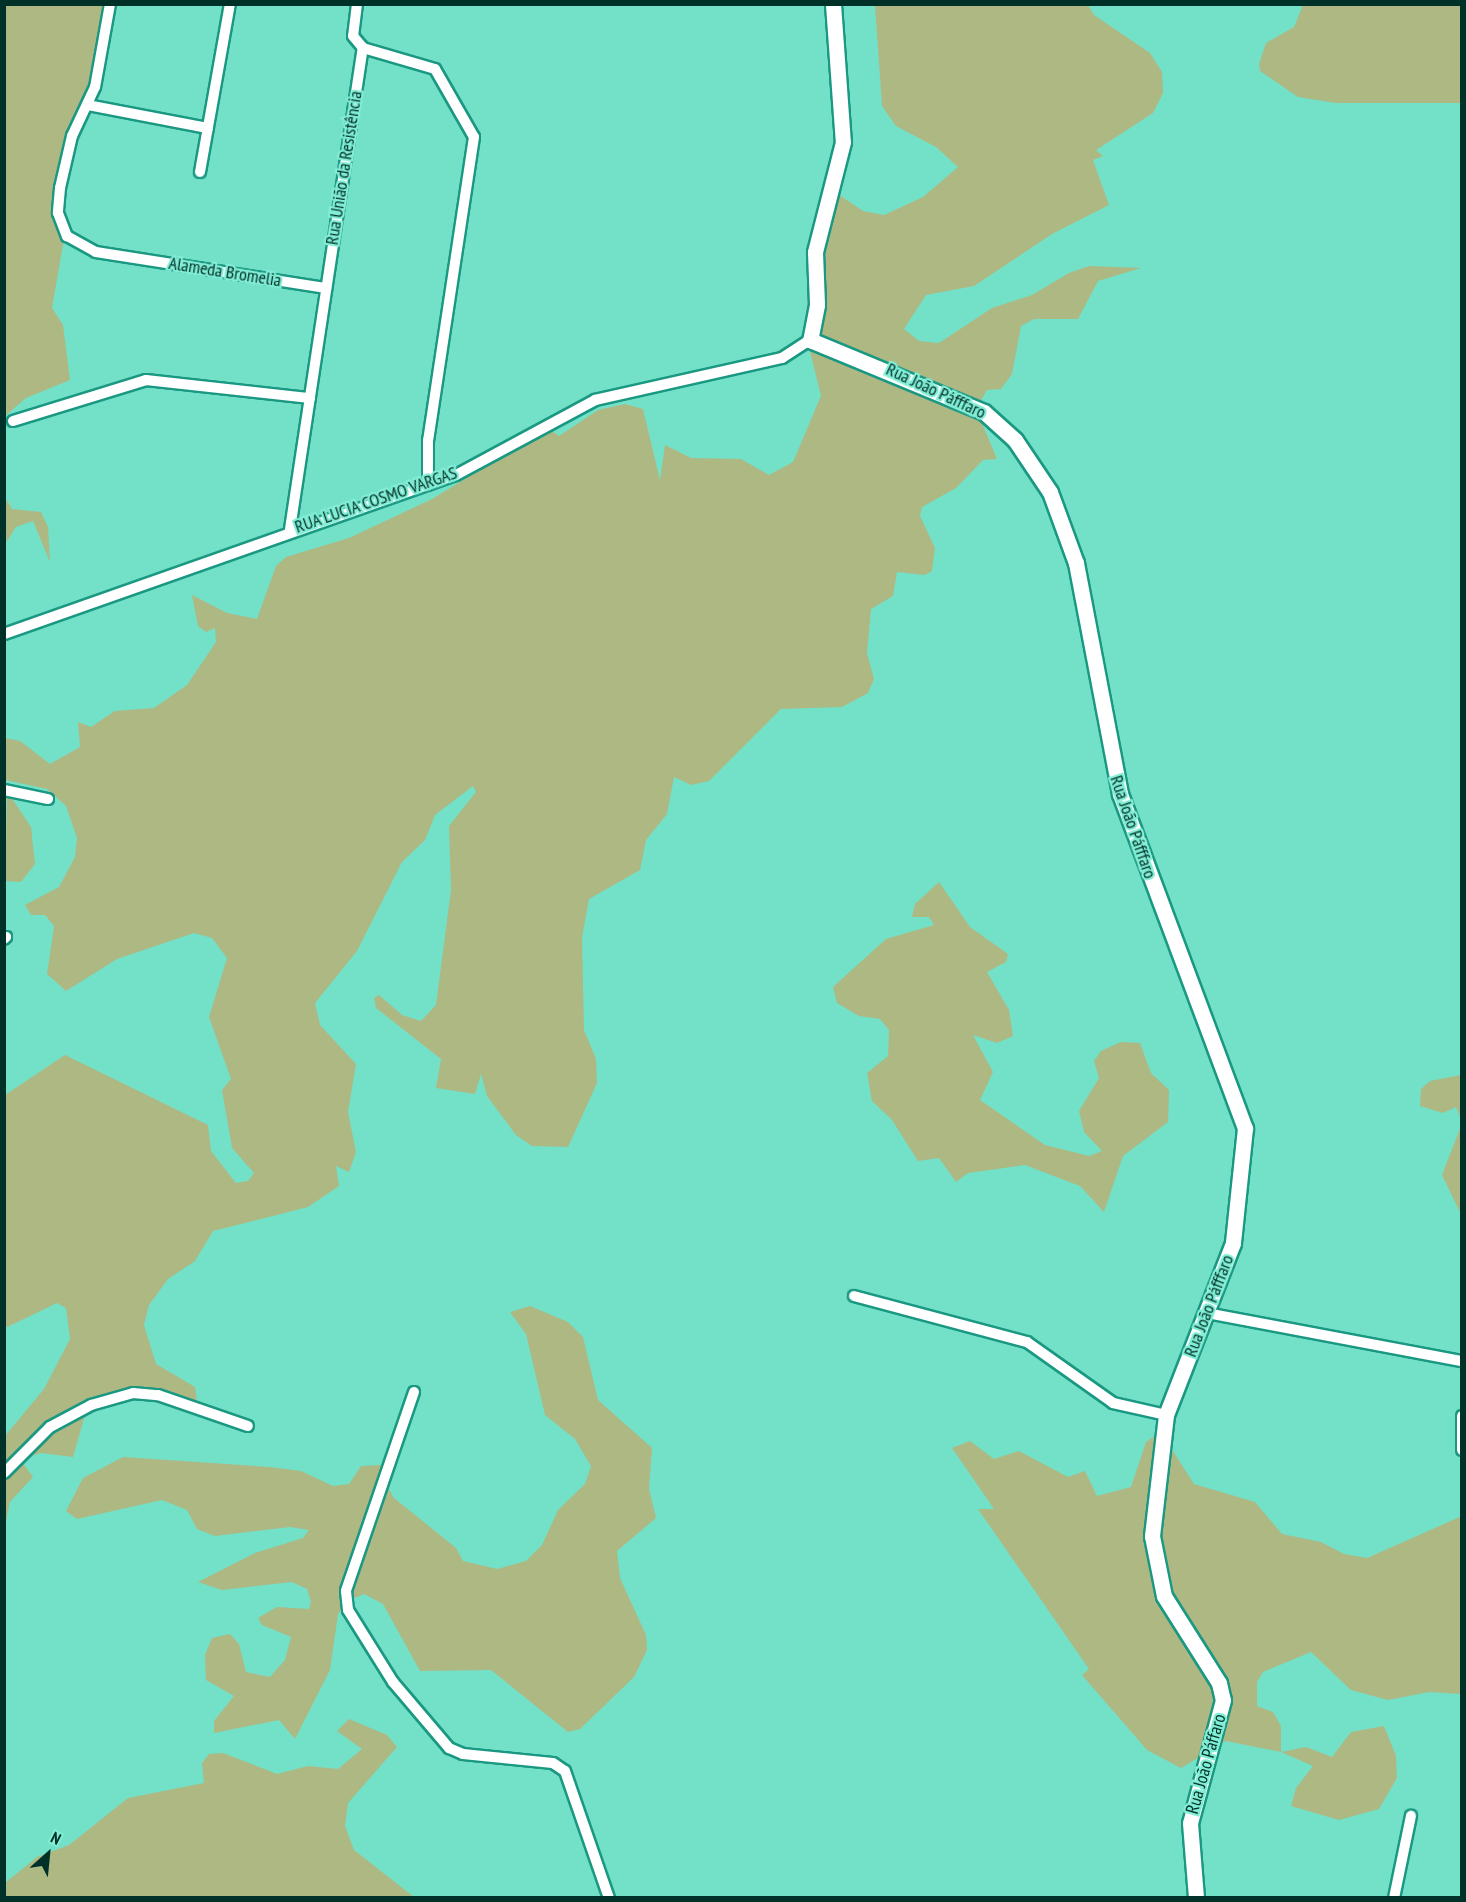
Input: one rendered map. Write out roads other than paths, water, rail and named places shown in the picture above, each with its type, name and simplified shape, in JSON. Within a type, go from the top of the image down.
[{"type":"street","name":"Alameda Bromelia","points":[[110,4],[88,105],[72,136],[60,188],[58,213],[65,233],[96,252],[326,288]]},
{"type":"street","points":[[200,172],[230,4]]},
{"type":"street","points":[[357,4],[353,36],[363,48],[435,69],[474,137],[428,440],[428,485]]},
{"type":"street","points":[[810,340],[817,305],[815,252],[843,142],[833,4]]},
{"type":"street","name":"Rua União da Resistência","points":[[326,288],[363,48]]},
{"type":"street","points":[[88,105],[208,128]]},
{"type":"street","points":[[291,529],[326,288]]},
{"type":"street","name":"RUA LUCIA COSMO VARGAS","points":[[4,634],[291,529],[428,485],[595,400],[782,358],[810,340]]},
{"type":"street","name":"Rua João Páfffaro","points":[[810,340],[984,412],[1015,440],[1061,516],[1076,563],[1120,794],[1245,1128],[1233,1243],[1166,1415],[1162,1433]]},
{"type":"street","points":[[13,421],[146,380],[310,398]]},
{"type":"street","points":[[4,790],[48,799]]},
{"type":"street","points":[[854,1296],[1027,1342],[1113,1403],[1166,1415]]},
{"type":"street","points":[[1207,1313],[1461,1361]]},
{"type":"street","points":[[414,1392],[346,1592],[348,1610],[393,1682],[449,1748],[553,1763],[565,1771],[609,1898]]},
{"type":"street","points":[[4,1473],[59,1421],[133,1393],[158,1395],[248,1426]]},
{"type":"street","points":[[1461,1416],[1461,1450]]},
{"type":"street","name":"Rua João Páffaro","points":[[1162,1433],[1154,1560],[1177,1624],[1219,1683],[1223,1700],[1190,1823],[1196,1898]]},
{"type":"street","points":[[1394,1898],[1411,1816]]}]
